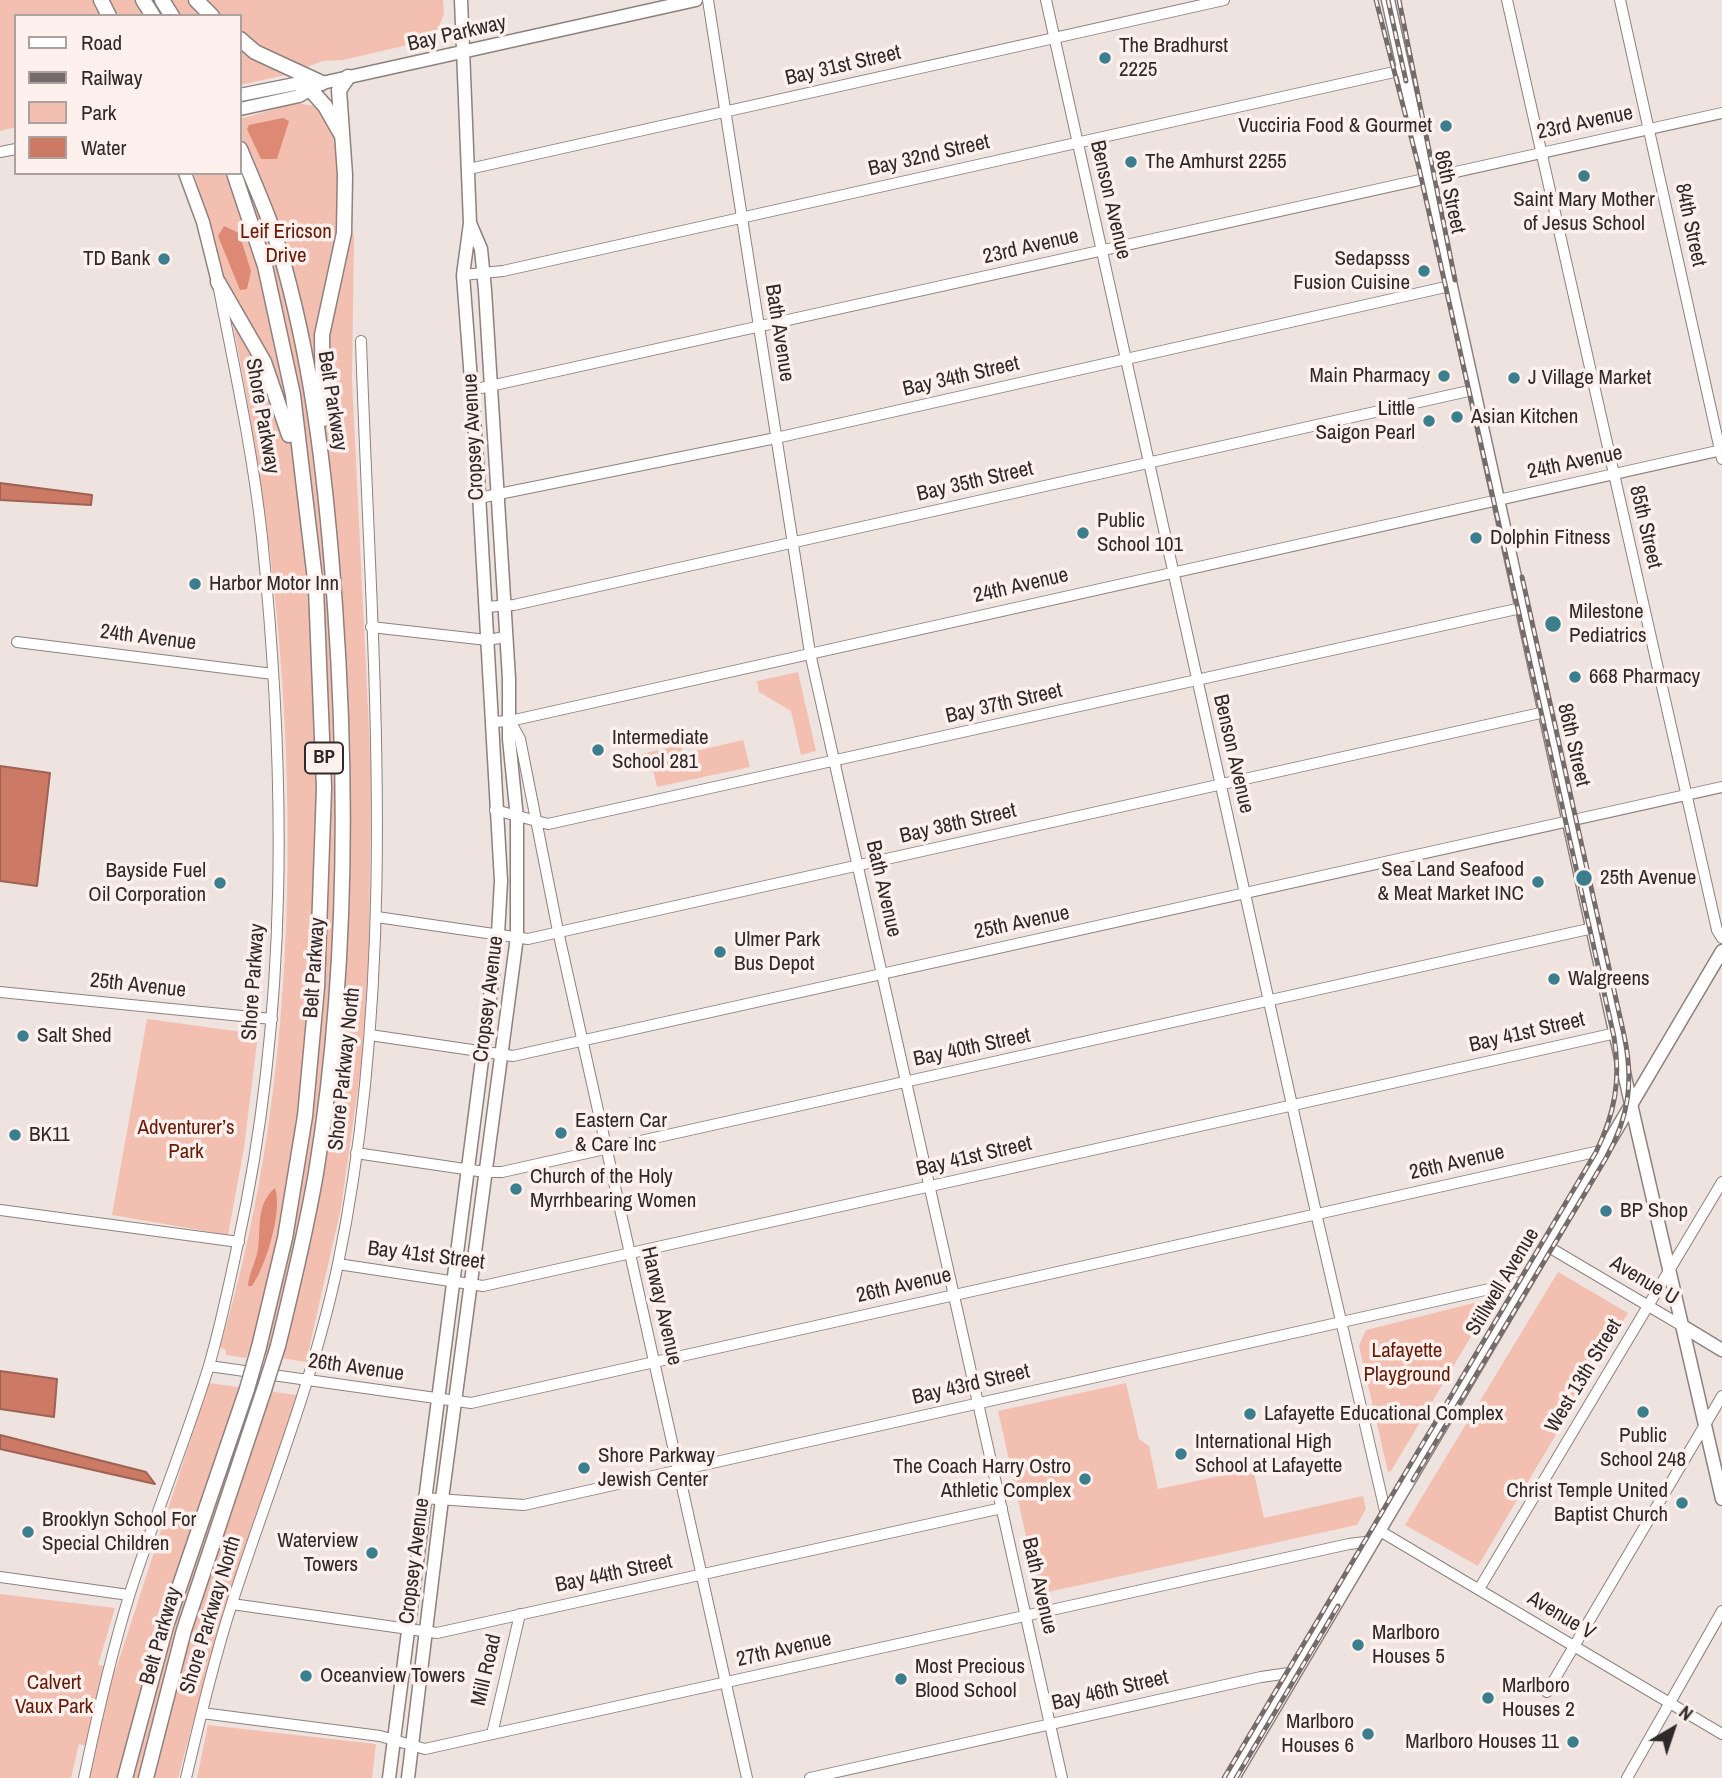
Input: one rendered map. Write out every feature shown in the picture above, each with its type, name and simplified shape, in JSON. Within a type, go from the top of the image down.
[{"type":"highway","points":[[196,0],[210,14]]},
{"type":"highway","points":[[242,41],[255,52],[316,86],[343,138]]},
{"type":"highway","points":[[330,526],[321,368],[322,335],[344,233],[340,90],[348,77]]},
{"type":"highway","name":"Belt Parkway","points":[[146,1778],[184,1630],[278,1346],[316,1173],[336,978],[340,909],[341,714],[330,526],[310,393],[290,292],[264,206],[242,154]]},
{"type":"highway","name":"Belt Parkway","points":[[125,1776],[166,1626],[260,1347],[298,1166],[311,1065],[324,788],[316,588],[306,519],[302,459],[281,329],[265,266],[235,175]]},
{"type":"highway","points":[[218,282],[264,362],[277,392],[286,418],[306,519]]},
{"type":"main road","name":"Cropsey Avenue","points":[[388,1778],[484,1051],[498,934],[501,881],[463,275],[470,223],[461,0]]},
{"type":"main road","name":"Bay Parkway","points":[[242,110],[299,96],[316,86],[348,77],[696,0]]},
{"type":"main road","name":"86th Street","points":[[1388,0],[1631,1104],[1722,1499]]},
{"type":"main road","name":"Bay Parkway","points":[[242,95],[295,84],[316,86]]},
{"type":"main road","name":"Shore Parkway","points":[[186,175],[203,222],[218,282]]},
{"type":"main road","name":"Cropsey Avenue","points":[[408,1778],[442,1499],[517,937],[517,818],[509,740],[506,637],[483,273],[481,249],[470,223]]},
{"type":"main road","name":"Stillwell Avenue","points":[[1233,1778],[1722,951]]},
{"type":"main road","name":"Avenue U","points":[[1684,1327],[1722,1350]]},
{"type":"street","name":"Bath Avenue","points":[[708,0],[810,653],[1062,1778]]},
{"type":"street","name":"Benson Avenue","points":[[1046,0],[1340,1322],[1387,1515]]},
{"type":"street","name":"Bay 31st Street","points":[[469,169],[1224,0]]},
{"type":"street","name":"85th Street","points":[[1507,0],[1685,795],[1717,930],[1722,938]]},
{"type":"street","name":"84th Street","points":[[1620,0],[1721,453]]},
{"type":"street","name":"Bay 32nd Street","points":[[463,275],[742,218],[1403,70]]},
{"type":"street","name":"23rd Avenue","points":[[472,390],[1722,113]]},
{"type":"street","name":"Shore Parkway","points":[[84,1778],[107,1673],[130,1595],[209,1366],[239,1242],[260,1123],[272,1019],[278,911],[273,674],[262,535],[246,428],[218,282]]},
{"type":"street","name":"Bay 34th Street","points":[[479,499],[496,498],[776,438],[1450,286]]},
{"type":"street","name":"Shore Parkway North","points":[[186,1778],[232,1604],[308,1381],[338,1264],[356,1153],[370,1035],[377,918],[379,793],[361,341]]},
{"type":"street","name":"Bay 35th Street","points":[[485,607],[504,606],[792,543],[1473,390]]},
{"type":"street","name":"24th Avenue","points":[[492,722],[1498,499],[1721,453]]},
{"type":"street","name":"Bay 37th Street","points":[[495,810],[517,818],[548,824],[1521,608]]},
{"type":"street","points":[[371,627],[487,640],[506,637]]},
{"type":"street","name":"24th Avenue","points":[[17,642],[273,674]]},
{"type":"street","name":"Bay 38th Street","points":[[377,918],[528,939],[1545,712]]},
{"type":"street","name":"Harway Avenue","points":[[510,720],[520,739],[539,822],[558,931],[747,1778]]},
{"type":"street","name":"25th Avenue","points":[[370,1035],[513,1056],[1722,787]]},
{"type":"street","name":"Bay 40th Street","points":[[356,1153],[485,1172],[502,1172],[1593,928]]},
{"type":"street","name":"25th Avenue","points":[[0,992],[272,1019]]},
{"type":"street","name":"Bay 41st Street","points":[[338,1264],[484,1286],[1616,1033]]},
{"type":"street","name":"26th Avenue","points":[[209,1366],[471,1403],[1604,1150]]},
{"type":"street","name":"West 13th Street","points":[[1479,1590],[1722,1182]]},
{"type":"street","points":[[0,1210],[239,1242]]},
{"type":"street","name":"Avenue U","points":[[1547,1246],[1684,1327]]},
{"type":"street","name":"Bay 43rd Street","points":[[423,1498],[524,1505],[1525,1281]]},
{"type":"street","points":[[1547,1692],[1722,1396]]},
{"type":"street","name":"Bay 44th Street","points":[[232,1604],[437,1633],[1002,1508]]},
{"type":"street","name":"Avenue V","points":[[1377,1536],[1479,1590],[1722,1734]]},
{"type":"street","name":"27th Avenue","points":[[202,1713],[393,1741],[425,1749],[1377,1536]]},
{"type":"street","points":[[0,1577],[130,1595]]},
{"type":"street","points":[[1626,1778],[1722,1611]]},
{"type":"street","name":"Mill Road","points":[[492,1734],[520,1614]]},
{"type":"street","name":"Bay 46th Street","points":[[810,1778],[1261,1677],[1296,1672]]},
{"type":"green space","points":[[0,0],[443,0],[444,14],[434,39],[343,60],[323,61],[286,75],[242,85],[242,14],[14,14],[14,128],[0,131]]},
{"type":"green space","name":"Leif Ericson Drive","points":[[296,103],[315,106],[327,119],[334,138],[339,185],[354,237],[352,379],[371,771],[369,951],[362,1059],[341,1208],[306,1362],[248,1353],[246,1358],[226,1355],[226,1350],[220,1347],[248,1240],[268,1129],[281,1015],[287,900],[287,784],[281,669],[270,556],[255,447],[230,309],[195,175],[242,175],[242,118]]},
{"type":"green space","points":[[798,672],[816,751],[801,755],[791,711],[759,692],[757,681]]},
{"type":"green space","points":[[743,740],[750,767],[657,787],[652,765],[627,770],[624,758],[681,745],[683,754]]},
{"type":"green space","name":"Adventurer’s Park","points":[[147,1019],[258,1034],[244,1148],[228,1235],[112,1215]]},
{"type":"green space","points":[[1558,1272],[1628,1313],[1478,1566],[1405,1525]]},
{"type":"green space","name":"Lafayette Playground","points":[[1490,1299],[1491,1303],[1388,1472],[1359,1346],[1366,1330]]},
{"type":"green space","name":"Calvert Vaux Park","points":[[209,1383],[296,1395],[297,1401],[224,1609],[178,1778],[90,1778],[96,1748],[79,1744],[71,1778],[0,1778],[0,1594],[115,1608],[98,1665],[116,1669]]},
{"type":"green space","name":"The Coach Harry Ostro Athletic Complex","points":[[1126,1383],[1139,1439],[1149,1446],[1158,1489],[1253,1469],[1264,1518],[1363,1496],[1366,1509],[1357,1525],[1039,1594],[998,1411]]},
{"type":"green space","points":[[208,1725],[376,1744],[372,1778],[197,1778]]},
{"type":"shaded area","points":[[283,118],[289,121],[277,159],[261,159],[247,129],[249,125]]},
{"type":"shaded area","points":[[224,226],[239,233],[251,271],[247,289],[240,290],[218,236]]},
{"type":"shaded area","points":[[275,1188],[277,1210],[272,1238],[257,1277],[252,1286],[248,1286],[258,1249],[262,1209]]},
{"type":"water","points":[[0,483],[92,495],[91,505],[0,500]]},
{"type":"water","points":[[0,766],[50,773],[37,886],[0,881]]},
{"type":"water","points":[[0,1371],[57,1379],[54,1417],[0,1409]]},
{"type":"water","points":[[0,1435],[146,1472],[155,1484],[0,1449]]},
{"type":"railway","points":[[1224,1778],[1596,1152],[1608,1124],[1615,1096],[1617,1068],[1614,1037],[1419,168],[1376,0]]},
{"type":"railway","points":[[1388,0],[1406,81]]},
{"type":"railway","points":[[1399,0],[1455,280]]},
{"type":"railway","points":[[1413,1480],[1606,1158],[1620,1128],[1629,1083],[1624,1035],[1522,577]]},
{"type":"railway","points":[[1236,1778],[1338,1606]]},
{"type":"place","name":"The Bradhurst 2225","points":[[1105,58]]},
{"type":"place","name":"Vucciria Food & Gourmet","points":[[1446,126]]},
{"type":"place","name":"The Amhurst 2255","points":[[1131,162]]},
{"type":"place","name":"Saint Mary Mother of Jesus School","points":[[1584,176]]},
{"type":"place","name":"TD Bank","points":[[164,259]]},
{"type":"place","name":"Sedapsss Fusion Cuisine","points":[[1424,271]]},
{"type":"place","name":"Main Pharmacy","points":[[1444,376]]},
{"type":"place","name":"J Village Market","points":[[1514,378]]},
{"type":"place","name":"Asian Kitchen","points":[[1457,417]]},
{"type":"place","name":"Little Saigon Pearl","points":[[1429,421]]},
{"type":"place","name":"Public School 101","points":[[1083,533]]},
{"type":"place","name":"Dolphin Fitness","points":[[1476,538]]},
{"type":"place","name":"Harbor Motor Inn","points":[[195,584]]},
{"type":"place","name":"Milestone Pediatrics","points":[[1553,624]]},
{"type":"place","name":"668 Pharmacy","points":[[1575,677]]},
{"type":"place","name":"Intermediate School 281","points":[[598,750]]},
{"type":"place","name":"25th Avenue","points":[[1584,878]]},
{"type":"place","name":"Sea Land Seafood & Meat Market INC","points":[[1538,882]]},
{"type":"place","name":"Bayside Fuel Oil Corporation","points":[[220,883]]},
{"type":"place","name":"Ulmer Park Bus Depot","points":[[720,952]]},
{"type":"place","name":"Walgreens","points":[[1554,979]]},
{"type":"place","name":"Salt Shed","points":[[23,1036]]},
{"type":"place","name":"Eastern Car & Care Inc","points":[[561,1133]]},
{"type":"place","name":"BK11","points":[[15,1135]]},
{"type":"place","name":"Church of the Holy Myrrhbearing Women","points":[[516,1189]]},
{"type":"place","name":"BP Shop","points":[[1606,1211]]},
{"type":"place","name":"Public School 248","points":[[1643,1412]]},
{"type":"place","name":"Lafayette Educational Complex","points":[[1250,1414]]},
{"type":"place","name":"International High School at Lafayette","points":[[1181,1454]]},
{"type":"place","name":"Shore Parkway Jewish Center","points":[[584,1468]]},
{"type":"place","name":"The Coach Harry Ostro Athletic Complex","points":[[1085,1479]]},
{"type":"place","name":"Christ Temple United Baptist Church","points":[[1682,1503]]},
{"type":"place","name":"Brooklyn School For Special Children","points":[[28,1532]]},
{"type":"place","name":"Waterview Towers","points":[[372,1553]]},
{"type":"place","name":"Marlboro Houses 5","points":[[1358,1645]]},
{"type":"place","name":"Oceanview Towers","points":[[306,1676]]},
{"type":"place","name":"Most Precious Blood School","points":[[901,1679]]},
{"type":"place","name":"Marlboro Houses 2","points":[[1488,1698]]},
{"type":"place","name":"Marlboro Houses 6","points":[[1368,1734]]},
{"type":"place","name":"Marlboro Houses 11","points":[[1573,1742]]}]
